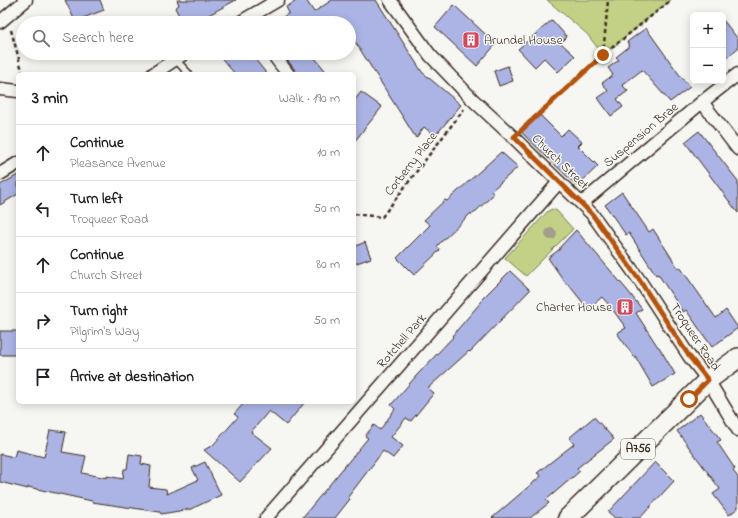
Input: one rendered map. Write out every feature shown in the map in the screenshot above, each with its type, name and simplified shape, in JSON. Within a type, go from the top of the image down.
[{"type":"main road","name":"A756","points":[[568,518],[708,380],[738,358]]},
{"type":"street","points":[[3,19],[26,0]]},
{"type":"street","points":[[254,16],[278,0]]},
{"type":"street","name":"Church Street","points":[[390,0],[430,55],[472,99],[514,137],[592,214],[640,281]]},
{"type":"street","points":[[156,72],[174,60]]},
{"type":"street","points":[[277,60],[286,72]]},
{"type":"street","name":"Suspension Brae","points":[[582,203],[702,102],[738,74]]},
{"type":"street","points":[[0,89],[16,91]]},
{"type":"street","points":[[702,102],[738,149]]},
{"type":"street","points":[[0,174],[16,164]]},
{"type":"street","name":"Rotchell Park","points":[[266,518],[559,182]]},
{"type":"street","name":"Troqueer Road","points":[[640,281],[689,356],[708,380],[738,430]]},
{"type":"lane","points":[[182,60],[188,72]]},
{"type":"path","points":[[603,55],[608,0]]},
{"type":"path","points":[[514,137],[603,55],[672,0]]},
{"type":"path","points":[[3,19],[16,55]]},
{"type":"path","points":[[18,60],[22,72]]},
{"type":"path","name":"Corberry Place","points":[[356,214],[382,217],[472,99]]},
{"type":"green space","points":[[547,0],[671,0],[603,55],[587,34]]},
{"type":"green space","points":[[552,209],[557,211],[573,229],[526,276],[505,258],[548,211]]},
{"type":"building","points":[[65,0],[100,0],[104,10],[88,16],[73,16]]},
{"type":"building","points":[[177,0],[236,0],[207,16],[179,16],[175,8],[179,5]]},
{"type":"building","points":[[298,0],[306,0],[314,12],[332,0],[376,0],[422,72],[461,105],[435,136],[424,127],[416,138],[356,43],[356,16],[284,16],[289,13],[286,7]]},
{"type":"building","name":"Arundel House","points":[[454,5],[496,44],[477,66],[435,27]]},
{"type":"building","points":[[552,20],[567,37],[561,43],[575,56],[558,72],[544,58],[535,67],[518,49]]},
{"type":"building","points":[[726,24],[738,39],[738,48],[726,58]]},
{"type":"building","points":[[646,28],[681,77],[690,87],[670,102],[642,70],[622,85],[628,91],[617,99],[623,107],[611,116],[598,98],[608,91],[602,83],[613,75],[608,68],[619,60],[616,57],[630,46],[627,42]]},
{"type":"building","points":[[223,60],[256,60],[265,72],[233,72]]},
{"type":"building","points":[[287,60],[317,60],[326,72],[296,72]]},
{"type":"building","points":[[508,66],[513,81],[499,86],[494,71]]},
{"type":"building","points":[[361,92],[382,107],[356,140],[356,98]]},
{"type":"building","points":[[539,114],[561,136],[568,129],[582,142],[578,146],[598,166],[577,186],[521,132]]},
{"type":"building","points":[[699,131],[738,181],[738,213],[685,142]]},
{"type":"building","points":[[501,152],[518,167],[491,191],[494,194],[472,215],[471,213],[437,246],[440,250],[414,275],[397,258],[430,225],[424,220]]},
{"type":"building","points":[[16,176],[16,195],[0,205],[0,185]]},
{"type":"building","points":[[622,192],[649,232],[653,229],[678,268],[680,267],[716,318],[726,310],[738,328],[712,347],[686,310],[683,312],[658,274],[656,275],[629,233],[626,235],[605,205]]},
{"type":"building","points":[[576,230],[642,309],[636,313],[675,374],[653,387],[635,356],[634,357],[617,333],[626,328],[610,306],[602,297],[588,309],[568,284],[567,285],[548,258],[560,249],[560,247]]},
{"type":"building","points":[[365,242],[371,258],[356,263],[356,246]]},
{"type":"building","points":[[510,271],[530,290],[470,352],[469,351],[428,388],[434,393],[411,421],[406,418],[391,437],[403,446],[393,458],[383,451],[348,497],[350,499],[335,518],[302,518],[368,438],[365,436],[374,425],[380,430],[395,409],[391,405],[453,337],[452,336],[482,301],[481,300]]},
{"type":"building","points":[[0,331],[16,331],[16,355],[0,355]]},
{"type":"building","points":[[243,404],[303,404],[286,425],[269,411],[251,432],[272,448],[240,482],[204,450],[213,445],[238,417],[234,414]]},
{"type":"building","points":[[700,413],[721,440],[717,442],[735,469],[733,471],[738,477],[738,508],[729,515],[713,494],[720,489],[677,431]]},
{"type":"building","points":[[594,417],[614,439],[577,468],[580,471],[546,500],[549,503],[530,518],[492,518],[541,476],[537,473],[574,444],[569,438]]},
{"type":"building","points":[[50,430],[66,432],[62,452],[86,456],[82,473],[107,478],[107,476],[123,479],[124,469],[127,469],[129,454],[142,456],[141,464],[151,466],[149,487],[166,489],[167,494],[198,480],[192,468],[205,462],[221,495],[191,509],[161,514],[160,512],[92,502],[0,482],[0,454],[14,457],[16,450],[44,457]]},
{"type":"building","points":[[655,462],[674,481],[640,518],[615,518],[608,512]]},
{"type":"place","name":"Arundel House","points":[[471,40]]},
{"type":"place","name":"Charter House","points":[[625,307]]},
{"type":"route","points":[[603,55],[514,137],[592,214],[640,281],[689,356],[708,380],[689,399]]}]
